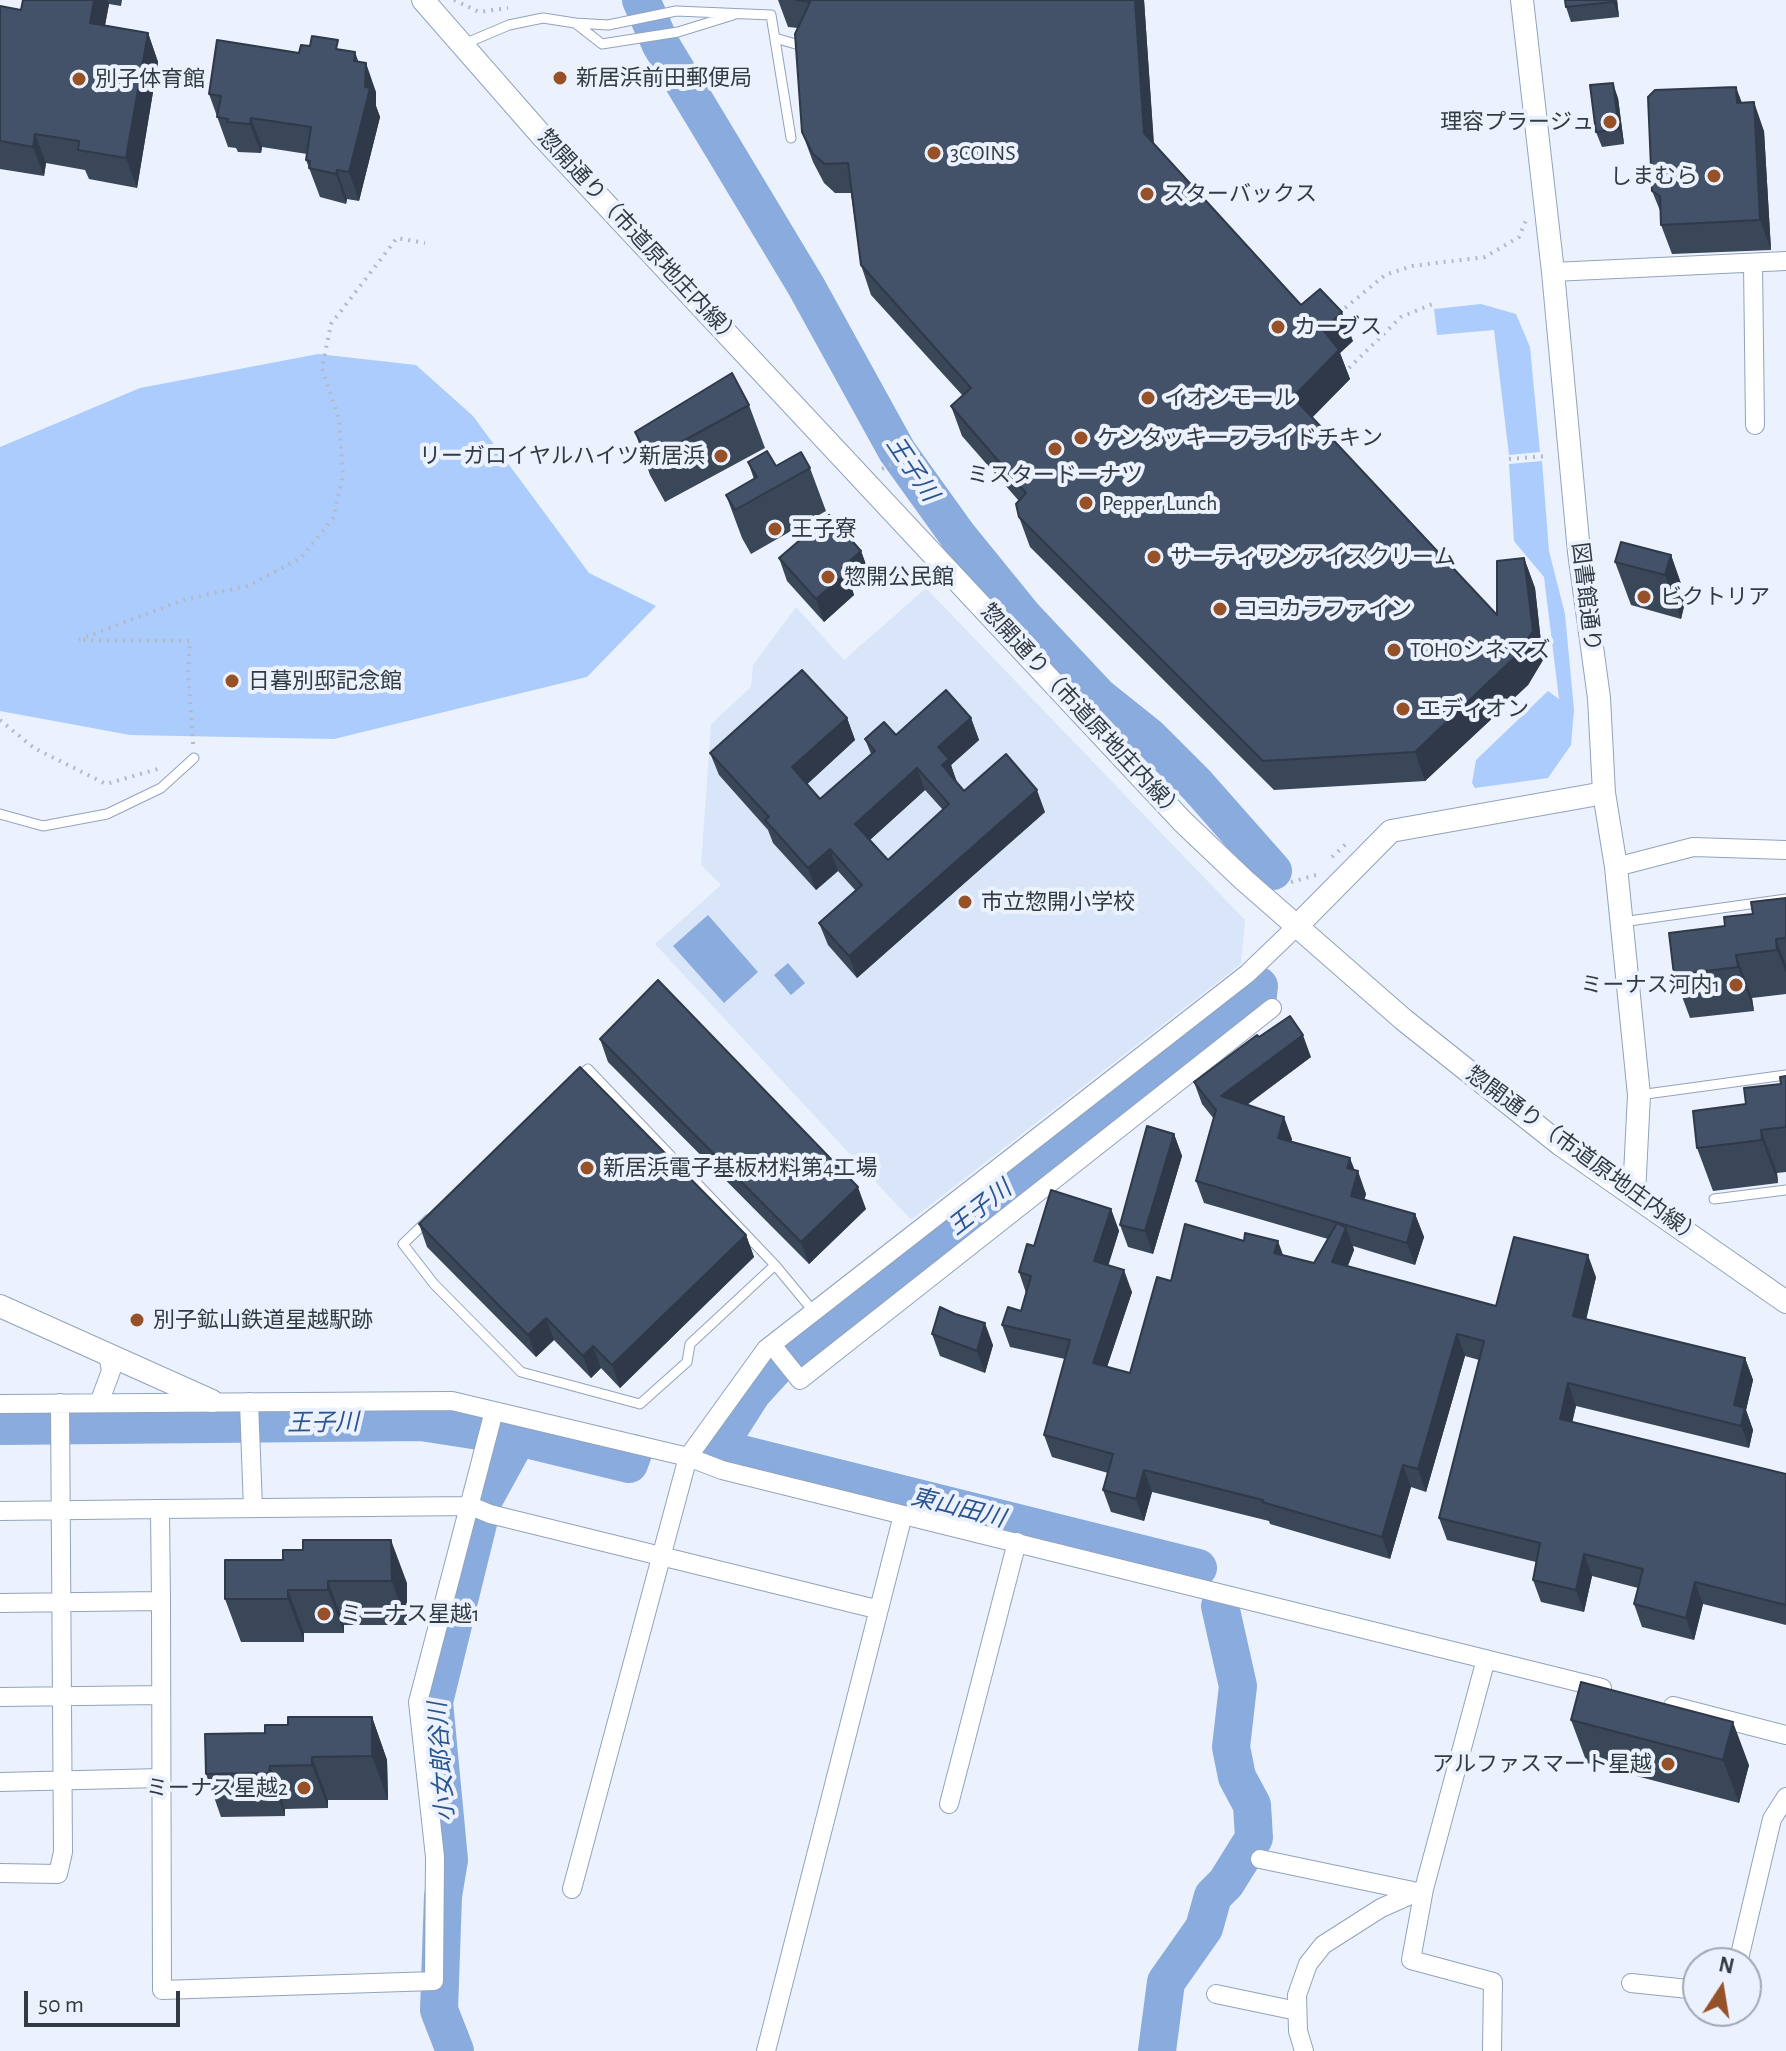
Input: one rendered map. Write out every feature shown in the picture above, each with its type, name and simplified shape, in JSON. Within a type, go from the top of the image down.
[{"type":"street","name":"惣開通り（市道原地庄内線）","points":[[423,0],[542,136],[1183,822],[1244,880],[1404,1020],[1561,1145],[1786,1302]]},
{"type":"street","name":"図書館通り","points":[[1522,0],[1553,272],[1579,552],[1599,698],[1604,793],[1616,867],[1639,1095],[1634,1194]]},
{"type":"street","points":[[1553,272],[1786,261]]},
{"type":"street","points":[[1753,263],[1755,425]]},
{"type":"street","points":[[572,1889],[688,1457],[773,1346],[1247,974],[1391,831],[1604,793]]},
{"type":"street","points":[[1616,867],[1693,847],[1786,850]]},
{"type":"street","points":[[773,1346],[800,1380],[1272,1008]]},
{"type":"street","points":[[0,1306],[212,1401]]},
{"type":"street","points":[[99,1403],[111,1371],[108,1354]]},
{"type":"street","points":[[0,1404],[212,1401],[250,1405],[452,1401],[493,1415],[688,1457],[722,1470],[1621,1693]]},
{"type":"street","points":[[0,1873],[58,1874],[63,1852],[60,1404]]},
{"type":"street","points":[[250,1405],[253,1508]]},
{"type":"street","points":[[160,1509],[162,1990],[434,1981],[435,1857],[418,1702],[480,1509],[493,1415]]},
{"type":"street","points":[[0,1511],[480,1509],[876,1609]]},
{"type":"street","points":[[766,2051],[876,1609],[903,1515]]},
{"type":"street","points":[[949,1804],[1017,1542]]},
{"type":"street","points":[[0,1603],[161,1601]]},
{"type":"street","points":[[1486,1659],[1419,1890],[1411,1960],[1493,1982],[1492,2051]]},
{"type":"street","points":[[0,1697],[161,1695]]},
{"type":"street","points":[[1651,1701],[1786,1735]]},
{"type":"street","points":[[0,1782],[161,1778]]},
{"type":"street","points":[[1742,1947],[1772,1819],[1786,1797]]},
{"type":"street","points":[[1260,1859],[1419,1890]]},
{"type":"street","points":[[1304,2051],[1297,1995],[1308,1964],[1323,1945],[1419,1890]]},
{"type":"street","points":[[1631,1983],[1682,1988]]},
{"type":"street","points":[[1216,1994],[1297,2011]]},
{"type":"lane","points":[[575,23],[602,44],[678,32],[744,11]]},
{"type":"lane","points":[[462,45],[509,25],[543,18],[608,25],[674,12],[744,11],[771,15],[791,138]]},
{"type":"lane","points":[[775,38],[806,47]]},
{"type":"lane","points":[[0,814],[43,826],[107,814],[161,788],[194,758]]},
{"type":"lane","points":[[1622,922],[1786,899]]},
{"type":"lane","points":[[564,1090],[588,1069],[775,1265],[814,1312]]},
{"type":"lane","points":[[1639,1095],[1786,1075]]},
{"type":"lane","points":[[1714,1199],[1786,1190]]},
{"type":"lane","points":[[437,1211],[403,1244],[434,1284],[521,1372],[640,1404],[687,1362],[690,1344],[775,1265]]},
{"type":"path","points":[[1336,315],[1385,275],[1412,266],[1485,257],[1519,237],[1528,215]]},
{"type":"path","points":[[0,720],[34,748],[106,784],[194,758],[188,671],[190,641],[78,640],[186,599],[248,586],[301,558],[333,518],[343,475],[339,420],[322,368],[331,324],[397,238],[425,243]]},
{"type":"path","points":[[1349,368],[1401,317],[1435,303]]},
{"type":"path","points":[[890,465],[916,452]]},
{"type":"path","points":[[1509,459],[1547,456]]},
{"type":"shaded area","points":[[1481,304],[1516,314],[1530,347],[1540,452],[1509,455],[1494,330],[1437,335],[1434,309]]},
{"type":"shaded area","points":[[318,354],[416,365],[473,416],[589,573],[656,606],[587,677],[334,739],[130,735],[0,711],[0,447],[140,388]]},
{"type":"shaded area","points":[[1542,461],[1549,551],[1565,614],[1574,710],[1571,745],[1548,778],[1475,788],[1472,783],[1476,760],[1548,691],[1559,699],[1544,577],[1514,541],[1509,464]]},
{"type":"shaded area","name":"市立惣開小学校","points":[[926,588],[1245,920],[1241,964],[911,1220],[655,944],[721,885],[701,865],[711,724],[751,687],[753,665],[796,607],[844,660]]},
{"type":"shaded area","points":[[708,915],[758,972],[724,1003],[673,946]]},
{"type":"shaded area","points":[[788,963],[805,983],[791,995],[774,975]]},
{"type":"building","name":"別子体育館","points":[[23,0],[94,0],[90,23],[148,33],[126,158],[78,150],[79,141],[35,134],[33,147],[0,141],[0,6],[21,10]]},
{"type":"building","name":"イオンモール","points":[[796,0],[1135,0],[1144,133],[1301,305],[1320,289],[1342,312],[1323,330],[1339,350],[1293,397],[1497,615],[1497,561],[1524,558],[1533,631],[1517,655],[1415,752],[1263,761],[1019,517],[1016,504],[1026,493],[951,406],[971,388],[861,265],[848,163],[825,164],[813,154],[802,132],[795,34],[810,2]]},
{"type":"building","points":[[1565,0],[1613,0],[1613,2],[1566,7]]},
{"type":"building","points":[[312,36],[338,40],[336,49],[355,52],[354,61],[366,63],[365,87],[370,88],[349,172],[337,170],[336,174],[309,168],[310,161],[306,160],[311,127],[251,118],[250,124],[227,122],[228,119],[217,117],[221,96],[209,94],[217,40],[299,53],[301,45],[310,46]]},
{"type":"building","points":[[1613,83],[1619,129],[1596,132],[1590,85]]},
{"type":"building","name":"しまむら","points":[[1736,87],[1737,103],[1754,102],[1760,220],[1661,225],[1660,196],[1652,191],[1648,97],[1655,90]]},
{"type":"building","points":[[732,373],[749,405],[650,459],[635,432]]},
{"type":"building","points":[[767,451],[776,466],[801,452],[810,468],[735,510],[726,495],[757,477],[748,462]]},
{"type":"building","points":[[829,515],[861,551],[842,568],[846,573],[816,599],[779,558]]},
{"type":"building","points":[[1621,542],[1671,555],[1665,575],[1615,562]]},
{"type":"building","points":[[802,670],[847,718],[792,767],[820,799],[875,751],[865,739],[884,722],[896,735],[946,690],[971,718],[938,747],[949,759],[942,765],[964,791],[1006,754],[1037,790],[849,956],[819,923],[862,885],[830,849],[808,868],[765,820],[769,817],[710,753]],"holes":[[[917,768],[949,804],[888,860],[855,824]]]},
{"type":"building","points":[[1786,898],[1786,938],[1776,939],[1777,950],[1736,955],[1738,967],[1674,975],[1669,933],[1725,926],[1724,917],[1753,914],[1751,902]]},
{"type":"building","name":"新居浜電子基板材料第4工場","points":[[658,980],[858,1187],[801,1242],[600,1039]]},
{"type":"building","points":[[1290,1016],[1303,1035],[1221,1096],[1284,1117],[1278,1138],[1350,1158],[1347,1168],[1358,1171],[1351,1196],[1415,1214],[1407,1243],[1196,1181],[1216,1110],[1194,1082],[1257,1035],[1259,1037]]},
{"type":"building","name":"新居浜電子基板材料第4工場","points":[[580,1067],[746,1235],[612,1365],[593,1346],[583,1356],[546,1318],[528,1335],[419,1224]]},
{"type":"building","points":[[1786,1076],[1786,1127],[1761,1130],[1762,1140],[1697,1148],[1693,1111],[1746,1104],[1744,1088],[1781,1084],[1780,1077]]},
{"type":"building","points":[[1147,1126],[1174,1134],[1145,1231],[1120,1225]]},
{"type":"building","points":[[1051,1190],[1111,1209],[1094,1261],[1124,1270],[1093,1363],[1130,1373],[1157,1277],[1171,1281],[1185,1224],[1244,1241],[1245,1233],[1278,1241],[1274,1253],[1314,1263],[1337,1223],[1346,1228],[1332,1262],[1496,1306],[1514,1237],[1588,1255],[1573,1316],[1745,1358],[1734,1405],[1745,1408],[1741,1426],[1568,1383],[1560,1419],[1786,1474],[1786,1605],[1695,1582],[1686,1618],[1634,1604],[1643,1569],[1584,1554],[1576,1590],[1533,1580],[1540,1543],[1439,1518],[1484,1341],[1457,1334],[1418,1469],[1403,1465],[1382,1537],[1263,1500],[1144,1470],[1136,1499],[1103,1490],[1113,1454],[1044,1435],[1070,1340],[1002,1325],[1008,1307],[1021,1311],[1031,1276],[1019,1272],[1027,1244],[1034,1246]]},
{"type":"building","points":[[940,1307],[985,1323],[977,1351],[932,1334]]},
{"type":"building","points":[[303,1540],[391,1540],[392,1581],[328,1581],[328,1590],[288,1590],[288,1599],[225,1599],[225,1560],[283,1560],[283,1550],[303,1550]]},
{"type":"building","points":[[1581,1682],[1733,1722],[1723,1760],[1571,1720]]},
{"type":"building","points":[[288,1717],[372,1717],[372,1756],[312,1757],[312,1765],[270,1766],[269,1773],[206,1774],[205,1734],[265,1733],[265,1725],[288,1725]]},
{"type":"waterway","name":"王子川","points":[[641,0],[661,45],[806,286],[897,451],[958,536],[1023,616],[1098,696],[1148,736],[1197,785],[1273,871]]},
{"type":"waterway","name":"王子川","points":[[1198,1568],[717,1448],[752,1393],[783,1359],[1258,995],[1259,986]]},
{"type":"waterway","name":"王子川","points":[[0,1426],[421,1422],[518,1437],[629,1464],[633,1453]]},
{"type":"waterway","name":"小女郎谷川","points":[[455,2051],[439,2010],[443,1896],[449,1860],[434,1702],[484,1499],[518,1437]]},
{"type":"waterway","name":"東山田川","points":[[1157,2051],[1166,1982],[1204,1928],[1213,1896],[1226,1883],[1254,1838],[1252,1805],[1237,1777],[1231,1747],[1238,1686],[1220,1606]]},
{"type":"place","name":"新居浜前田郵便局","points":[[560,78]]},
{"type":"place","name":"別子体育館","points":[[79,79]]},
{"type":"place","name":"理容プラージュ","points":[[1610,122]]},
{"type":"place","name":"3COINS","points":[[934,153]]},
{"type":"place","name":"しまむら","points":[[1714,176]]},
{"type":"place","name":"スターバックス","points":[[1147,194]]},
{"type":"place","name":"カーブス","points":[[1278,327]]},
{"type":"place","name":"イオンモール","points":[[1148,398]]},
{"type":"place","name":"ケンタッキーフライドチキン","points":[[1081,438]]},
{"type":"place","name":"ミスタードーナツ","points":[[1055,449]]},
{"type":"place","name":"リーガロイヤルハイツ新居浜","points":[[721,456]]},
{"type":"place","name":"Pepper Lunch","points":[[1086,503]]},
{"type":"place","name":"王子寮","points":[[775,529]]},
{"type":"place","name":"サーティワンアイスクリーム","points":[[1154,557]]},
{"type":"place","name":"惣開公民館","points":[[828,577]]},
{"type":"place","name":"ビクトリア","points":[[1644,597]]},
{"type":"place","name":"ココカラファイン","points":[[1220,609]]},
{"type":"place","name":"TOHOシネマズ","points":[[1394,650]]},
{"type":"place","name":"日暮別邸記念館","points":[[232,681]]},
{"type":"place","name":"エディオン","points":[[1403,709]]},
{"type":"place","name":"市立惣開小学校","points":[[965,902]]},
{"type":"place","name":"ミーナス河内1","points":[[1736,985]]},
{"type":"place","name":"新居浜電子基板材料第4工場","points":[[587,1168]]},
{"type":"place","name":"別子鉱山鉄道星越駅跡","points":[[137,1320]]},
{"type":"place","name":"ミーナス星越1","points":[[324,1614]]},
{"type":"place","name":"アルファスマート星越","points":[[1668,1764]]},
{"type":"place","name":"ミーナス星越2","points":[[304,1788]]}]
